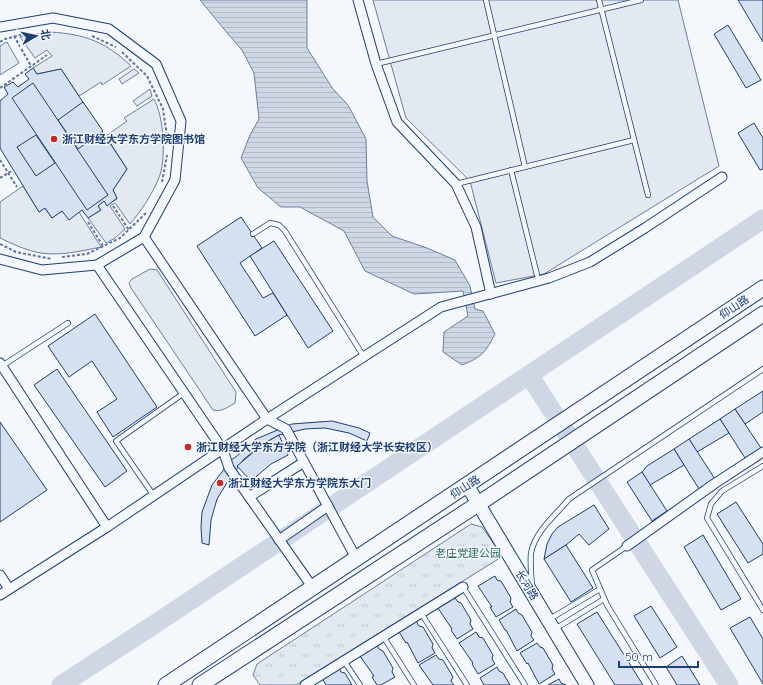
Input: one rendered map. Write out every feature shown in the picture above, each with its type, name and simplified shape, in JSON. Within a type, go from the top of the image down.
[{"type":"main road","name":"仰山路","points":[[166,685],[353,552],[466,485],[763,288]]},
{"type":"main road","name":"仰山路","points":[[200,685],[478,504],[763,314]]},
{"type":"street","points":[[358,0],[376,64],[397,122],[456,184],[476,228],[491,294]]},
{"type":"street","points":[[0,28],[53,18],[109,29],[156,64],[181,121],[176,180],[144,237],[97,264],[42,270],[3,262]]},
{"type":"street","points":[[0,595],[107,528],[267,419],[441,307],[549,278],[590,262],[722,177]]},
{"type":"street","points":[[144,237],[267,419],[286,429],[353,552]]},
{"type":"street","points":[[97,264],[223,450],[229,468],[309,583]]},
{"type":"street","points":[[1,364],[107,528]]},
{"type":"street","points":[[627,546],[714,484],[763,452]]},
{"type":"street","points":[[249,497],[304,462]]},
{"type":"street","name":"长河路","points":[[466,485],[588,685]]},
{"type":"street","points":[[279,540],[328,506]]},
{"type":"street","points":[[0,575],[9,589]]},
{"type":"street","points":[[305,685],[463,587]]},
{"type":"lane","points":[[486,0],[525,167]]},
{"type":"lane","points":[[599,0],[648,195]]},
{"type":"lane","points":[[376,64],[640,0]]},
{"type":"lane","points":[[456,184],[634,140]]},
{"type":"lane","points":[[511,170],[537,275]]},
{"type":"lane","points":[[253,234],[270,223],[279,225],[285,231],[364,357]]},
{"type":"lane","points":[[1,364],[68,323]]},
{"type":"lane","points":[[532,593],[531,552],[539,532],[558,513],[569,499],[763,369]]},
{"type":"lane","points":[[154,496],[116,441],[184,393]]},
{"type":"lane","points":[[763,466],[722,491],[711,504],[707,518],[763,610]]},
{"type":"lane","points":[[627,546],[592,570],[607,606],[656,685]]},
{"type":"lane","points":[[463,587],[525,685]]},
{"type":"lane","points":[[551,625],[600,589]]},
{"type":"lane","points":[[551,625],[604,599]]},
{"type":"lane","points":[[422,613],[467,685]]},
{"type":"lane","points":[[383,636],[414,685]]},
{"type":"lane","points":[[344,661],[360,685]]},
{"type":"path","points":[[0,42],[5,39],[29,32]]},
{"type":"path","points":[[90,35],[119,48],[147,76],[163,109],[169,145]]},
{"type":"path","points":[[14,36],[31,66]]},
{"type":"path","points":[[0,88],[48,55]]},
{"type":"path","points":[[159,187],[163,181],[167,152]]},
{"type":"path","points":[[0,160],[17,187]]},
{"type":"path","points":[[0,178],[13,170]]},
{"type":"path","points":[[113,206],[128,230]]},
{"type":"path","points":[[0,244],[16,252],[51,259],[87,254],[120,238],[146,213]]},
{"type":"path","points":[[88,222],[103,246]]},
{"type":"green space","points":[[373,0],[678,0],[719,166],[544,274],[496,283],[470,181],[406,118]]},
{"type":"green space","points":[[50,32],[84,37],[104,45],[131,66],[102,85],[101,82],[79,96],[61,69],[37,74],[33,68],[52,56],[47,50],[35,58],[20,37]]},
{"type":"green space","points":[[7,42],[19,63],[0,75],[0,46]]},
{"type":"green space","points":[[134,69],[139,73],[122,84],[119,79]]},
{"type":"green space","points":[[150,89],[152,96],[137,106],[133,101]]},
{"type":"green space","points":[[154,99],[162,128],[163,162],[161,172],[149,198],[130,224],[115,203],[110,206],[125,229],[115,238],[106,243],[88,218],[101,210],[98,206],[104,201],[107,205],[117,199],[113,190],[127,169],[106,136],[127,121],[124,118]]},
{"type":"green space","points":[[23,186],[39,212],[45,208],[52,218],[62,211],[79,212],[101,247],[71,253],[48,254],[31,251],[0,238],[0,202]]},
{"type":"green space","points":[[150,269],[157,270],[236,392],[235,403],[222,410],[213,410],[131,288],[129,283],[132,279]]},
{"type":"green space","name":"老庄党建公园","points":[[471,524],[482,527],[501,554],[500,558],[296,685],[260,685],[253,675],[257,664]]},
{"type":"shaded area","points":[[200,0],[307,0],[307,48],[333,89],[348,105],[366,139],[367,181],[373,217],[392,236],[427,248],[455,260],[470,286],[475,309],[483,311],[495,334],[479,357],[462,365],[443,352],[444,332],[468,316],[463,291],[414,294],[365,271],[344,231],[300,207],[281,207],[258,188],[241,158],[250,135],[259,119],[254,73],[242,50]]},
{"type":"building","points":[[738,0],[763,0],[763,42]]},
{"type":"building","points":[[728,25],[761,80],[746,88],[714,34]]},
{"type":"building","name":"浙江财经大学东方学院图书馆","points":[[33,68],[37,74],[61,69],[127,169],[113,190],[117,198],[107,206],[104,201],[98,206],[101,210],[88,218],[82,210],[69,220],[62,211],[52,218],[45,208],[39,212],[0,148],[0,101],[8,94],[4,87],[13,82],[18,87],[29,79],[25,74]]},
{"type":"building","points":[[33,83],[108,195],[87,210],[12,98]]},
{"type":"building","points":[[83,102],[103,131],[78,149],[58,120]]},
{"type":"building","points":[[754,123],[763,138],[763,169],[760,170],[738,133]]},
{"type":"building","points":[[36,135],[55,163],[36,176],[17,147]]},
{"type":"building","points":[[241,217],[262,248],[240,263],[263,298],[273,293],[287,315],[255,336],[197,246]]},
{"type":"building","points":[[274,241],[333,331],[308,348],[250,256]]},
{"type":"building","points":[[95,314],[157,407],[113,437],[97,412],[117,399],[92,361],[69,377],[48,346]]},
{"type":"building","points":[[57,369],[127,471],[105,487],[34,385]]},
{"type":"building","points":[[763,391],[763,412],[745,424],[735,409]]},
{"type":"building","points":[[735,409],[761,448],[745,458],[720,419]]},
{"type":"building","points":[[720,419],[729,433],[697,452],[689,439]]},
{"type":"building","name":"浙江财经大学东方学院东大门","points":[[332,421],[359,428],[370,433],[367,441],[349,433],[325,428],[305,429],[279,435],[263,444],[244,459],[228,481],[217,499],[211,520],[209,545],[202,543],[202,512],[212,485],[231,460],[256,439],[292,424]]},
{"type":"building","points":[[0,422],[47,490],[0,522]]},
{"type":"building","points":[[279,435],[288,455],[271,464],[251,481],[237,466],[263,444]]},
{"type":"building","points":[[689,439],[715,479],[699,489],[674,449]]},
{"type":"building","points":[[674,449],[684,465],[650,485],[642,472],[647,466]]},
{"type":"building","points":[[642,472],[667,511],[652,521],[627,482]]},
{"type":"building","points":[[736,502],[763,544],[763,554],[748,563],[717,514]]},
{"type":"building","points":[[594,505],[609,529],[589,545],[579,534],[566,545],[544,559],[547,544],[552,534],[558,527]]},
{"type":"building","points":[[703,535],[741,599],[721,610],[684,547]]},
{"type":"building","points":[[566,545],[593,588],[571,602],[544,559]]},
{"type":"building","points":[[495,576],[497,580],[501,581],[511,598],[510,602],[513,607],[496,617],[490,607],[492,607],[478,586]]},
{"type":"building","points":[[455,598],[461,603],[471,620],[470,624],[473,629],[457,639],[438,608]]},
{"type":"building","points":[[651,606],[677,647],[660,658],[634,616]]},
{"type":"building","points":[[516,609],[518,613],[522,615],[532,632],[531,636],[534,640],[517,651],[499,620]]},
{"type":"building","points":[[597,612],[643,685],[615,685],[577,624]]},
{"type":"building","points":[[750,617],[763,639],[763,684],[730,628]]},
{"type":"building","points":[[416,621],[419,626],[423,627],[433,644],[432,648],[435,653],[418,663],[407,642],[406,643],[399,632]]},
{"type":"building","points":[[476,632],[479,637],[483,638],[493,655],[492,659],[495,664],[478,674],[472,664],[473,663],[459,643]]},
{"type":"building","points":[[537,643],[543,648],[553,665],[552,669],[555,674],[539,684],[528,663],[527,664],[520,653]]},
{"type":"building","points":[[377,645],[379,649],[383,651],[393,668],[392,672],[395,677],[381,685],[377,685],[372,677],[374,676],[360,656]]},
{"type":"building","points":[[436,655],[439,659],[443,660],[453,677],[451,681],[454,685],[433,685],[419,665]]},
{"type":"building","points":[[682,656],[700,685],[677,685],[666,667]]},
{"type":"building","points":[[497,667],[499,671],[503,673],[510,685],[484,685],[480,678]]},
{"type":"building","points":[[339,668],[341,672],[345,673],[352,685],[326,685],[322,678]]},
{"type":"building","points":[[559,679],[561,683],[566,685],[548,685]]},
{"type":"waterway","points":[[61,685],[763,219]]},
{"type":"waterway","points":[[529,375],[729,685]]},
{"type":"place","name":"浙江财经大学东方学院图书馆","points":[[54,139]]},
{"type":"place","name":"浙江财经大学东方学院（浙江财经大学长安校区）","points":[[188,447]]},
{"type":"place","name":"浙江财经大学东方学院东大门","points":[[220,483]]}]
